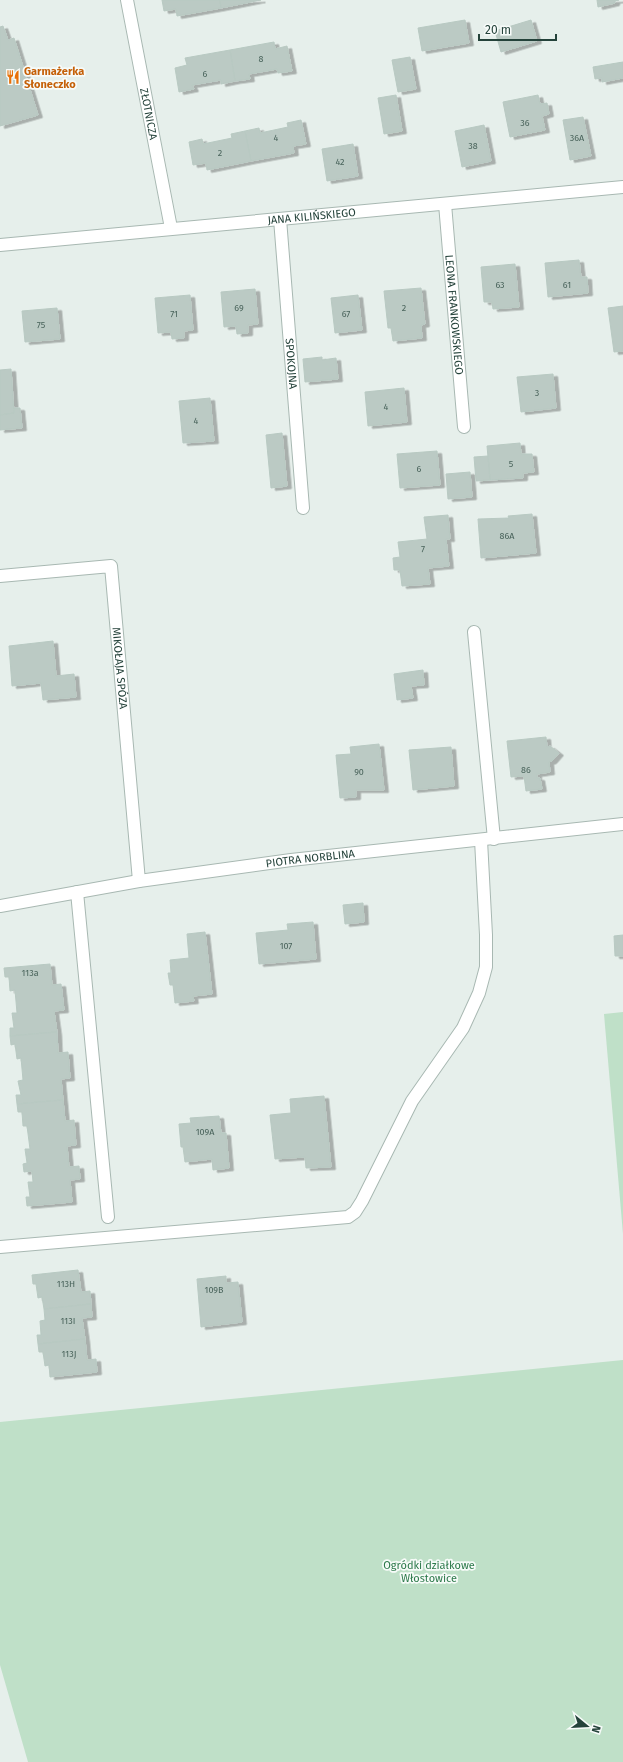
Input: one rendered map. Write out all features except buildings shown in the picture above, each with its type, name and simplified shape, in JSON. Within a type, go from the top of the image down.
[{"type":"street","name":"ZŁOTNICZA","points":[[127,0],[171,228]]},
{"type":"street","name":"JANA KILIŃSKIEGO","points":[[0,245],[623,187]]},
{"type":"street","name":"LEONA FRANKOWSKIEGO","points":[[444,204],[464,427]]},
{"type":"street","name":"SPOKOJNA","points":[[280,219],[303,508]]},
{"type":"street","name":"MIKOŁAJA SPÓZA","points":[[0,576],[111,566],[139,882]]},
{"type":"street","points":[[474,632],[494,839]]},
{"type":"street","name":"PIOTRA NORBLINA","points":[[0,906],[139,882],[291,860],[623,824]]},
{"type":"street","points":[[0,1247],[348,1217],[355,1212],[371,1184],[412,1101],[463,1028],[479,993],[486,968],[486,927],[481,840]]},
{"type":"street","points":[[77,892],[108,1217]]},
{"type":"green space","points":[[623,1012],[623,1234],[604,1014]]},
{"type":"green space","name":"Ogródki działkowe Włostowice","points":[[623,1360],[623,1762],[28,1762],[0,1665],[0,1422]]},
{"type":"place","name":"Garmażerka Słoneczko","points":[[13,77]]}]
